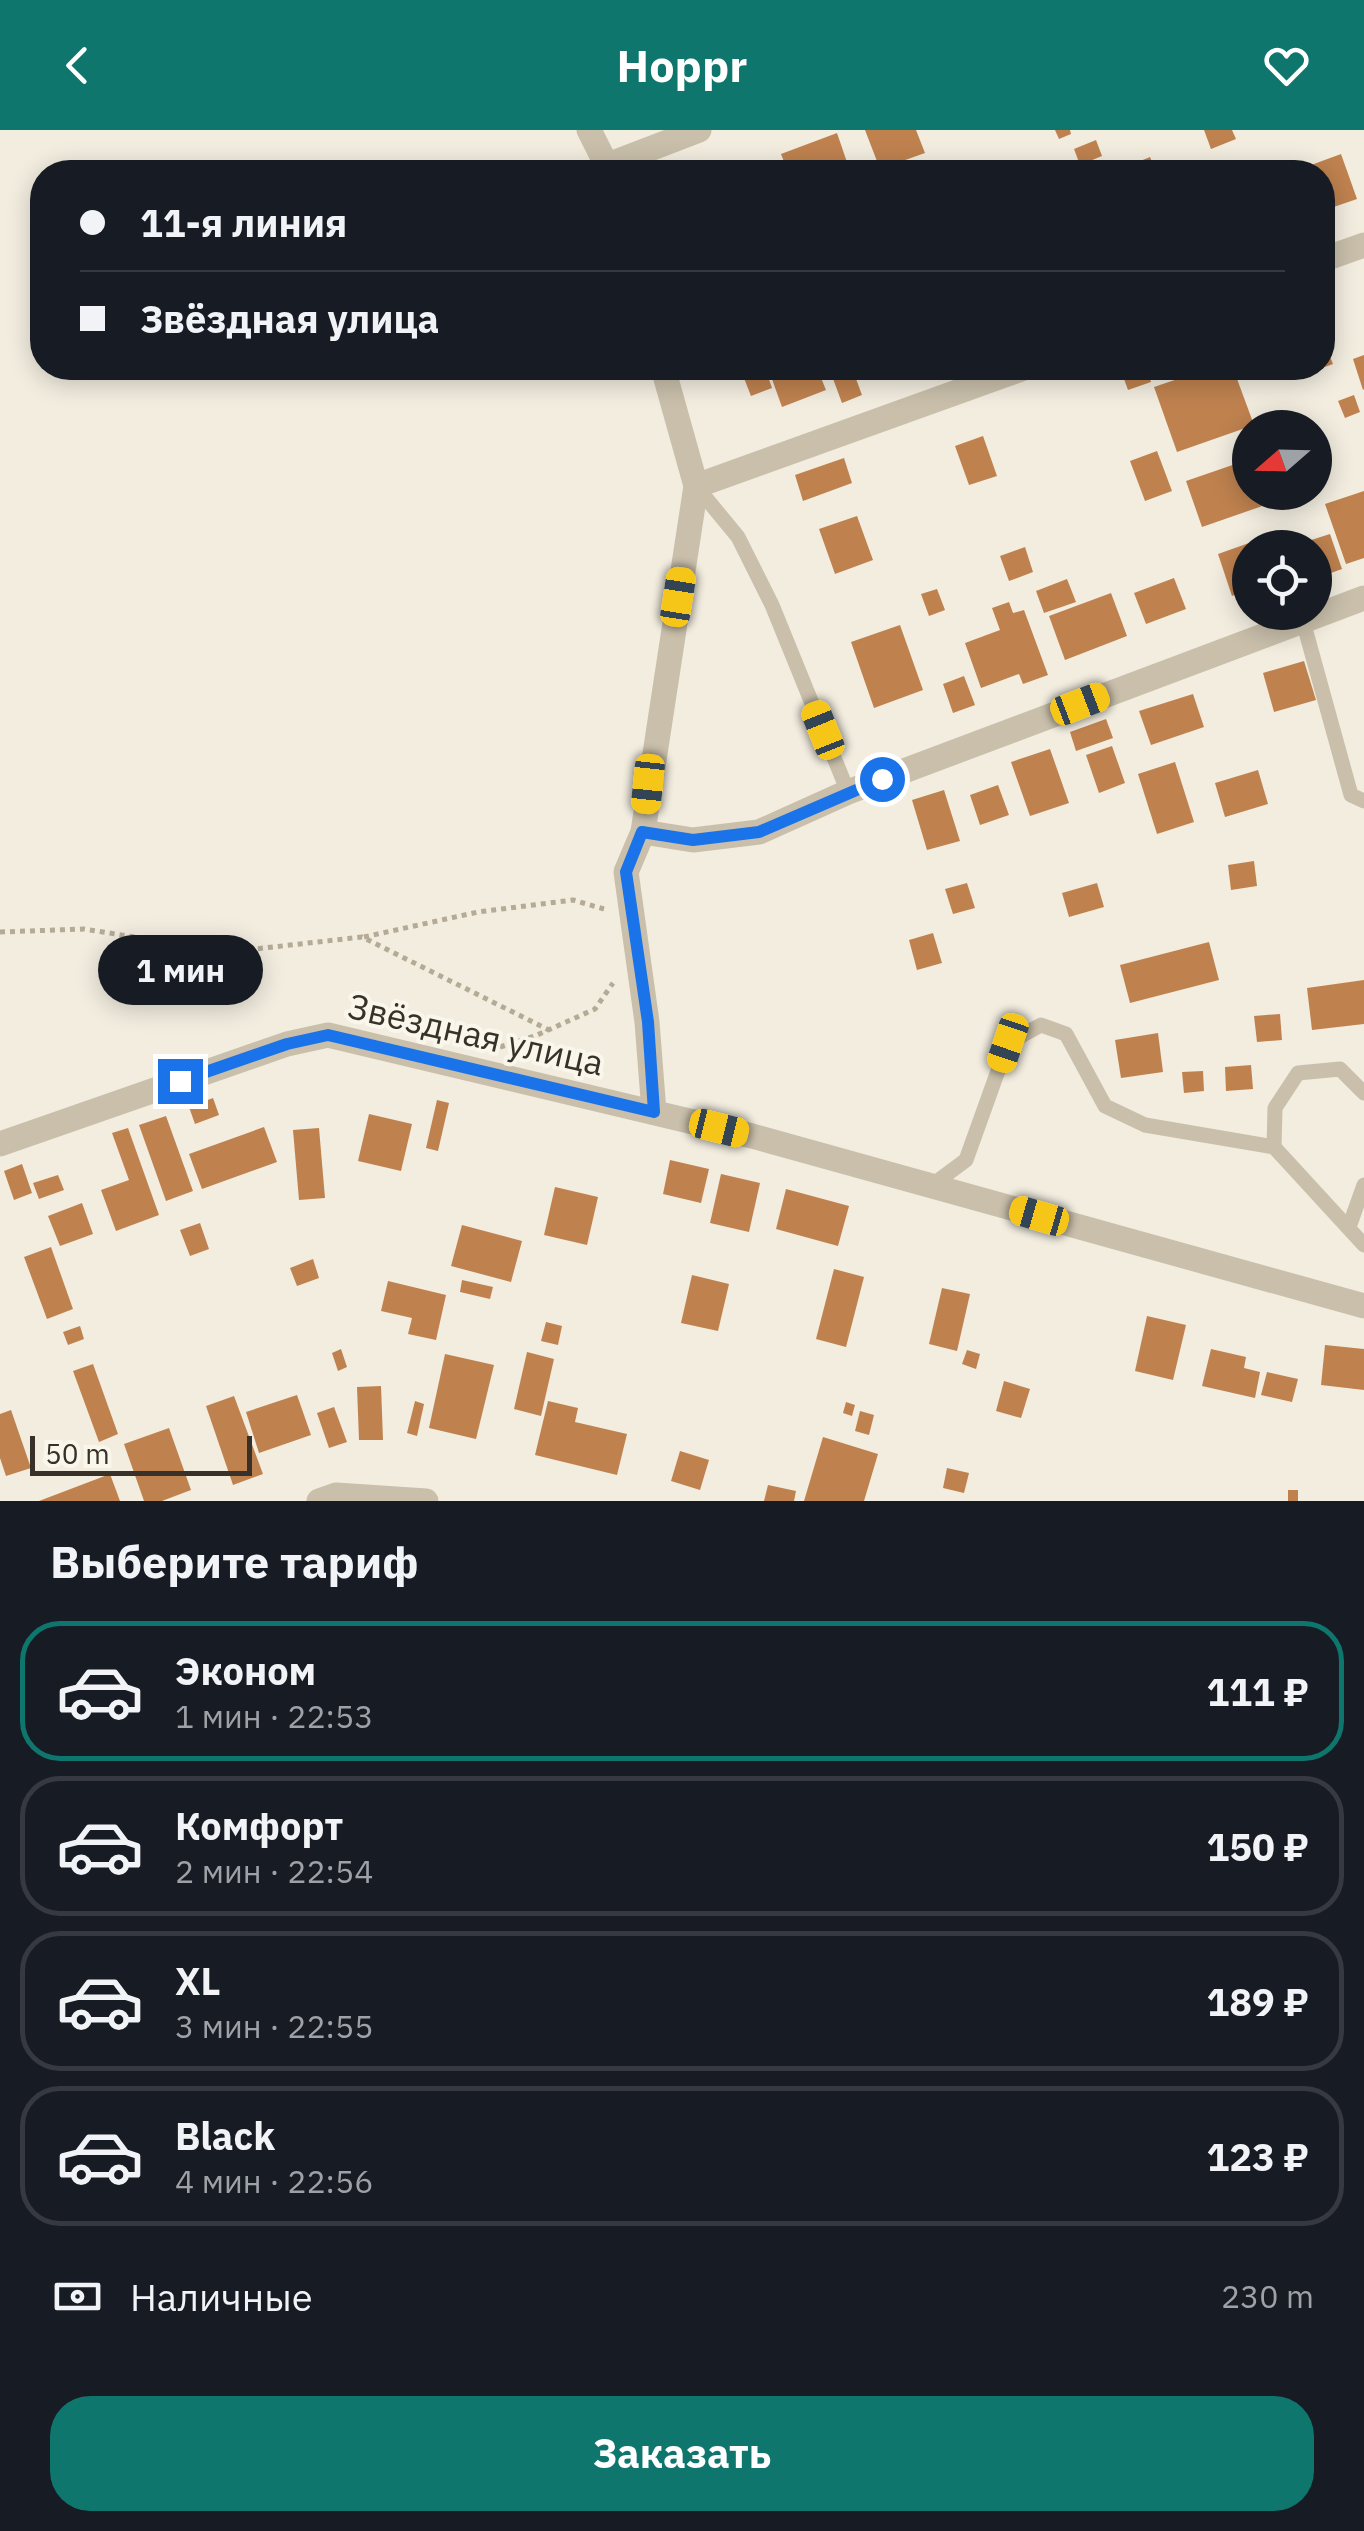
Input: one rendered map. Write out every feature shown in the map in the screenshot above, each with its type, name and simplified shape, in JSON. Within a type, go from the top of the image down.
[{"type":"street","points":[[589,130],[604,160]]},
{"type":"street","points":[[630,160],[699,130]]},
{"type":"street","points":[[1335,255],[1364,245]]},
{"type":"street","name":"Звёздная улица","points":[[654,1112],[648,1022],[626,872],[642,832],[696,486],[666,380]]},
{"type":"street","points":[[696,486],[991,380]]},
{"type":"street","points":[[1332,610],[1364,598]]},
{"type":"street","points":[[642,832],[693,840],[759,832],[848,792],[1277,630]]},
{"type":"street","name":"Звёздная улица","points":[[0,1144],[287,1044],[328,1035],[654,1112],[1364,1306]]},
{"type":"street","points":[[319,1501],[336,1495],[426,1501]]},
{"type":"lane","points":[[696,486],[738,537],[772,605],[848,792]]},
{"type":"lane","points":[[1306,630],[1351,795],[1364,801]]},
{"type":"lane","points":[[931,1186],[966,1160],[1008,1043],[1041,1026],[1066,1034],[1105,1106],[1144,1125],[1274,1147],[1364,1244]]},
{"type":"lane","points":[[1274,1147],[1274,1108],[1298,1073],[1340,1069],[1364,1093]]},
{"type":"lane","points":[[1349,1227],[1364,1185]]},
{"type":"path","points":[[0,932],[84,929],[228,952],[362,937],[478,912],[574,900],[608,910],[630,903]]},
{"type":"path","points":[[362,937],[548,1030]]},
{"type":"path","points":[[449,1062],[548,1030],[595,1009],[637,948]]},
{"type":"building","points":[[865,130],[916,130],[925,153],[905,160],[877,160]]},
{"type":"building","points":[[1055,130],[1070,130],[1071,134],[1059,139]]},
{"type":"building","points":[[1204,130],[1232,130],[1236,139],[1211,149]]},
{"type":"building","points":[[837,133],[846,160],[783,160],[781,154]]},
{"type":"building","points":[[1096,140],[1102,156],[1078,160],[1074,149]]},
{"type":"building","points":[[1341,154],[1357,199],[1335,207],[1335,160],[1325,160]]},
{"type":"building","points":[[1364,355],[1364,389],[1363,390],[1353,359]]},
{"type":"building","points":[[745,380],[769,380],[772,388],[751,396]]},
{"type":"building","points":[[772,380],[822,380],[826,390],[782,407]]},
{"type":"building","points":[[833,380],[856,380],[862,395],[842,403]]},
{"type":"building","points":[[1124,380],[1150,380],[1151,382],[1128,390]]},
{"type":"building","points":[[1175,380],[1237,380],[1248,410],[1232,410],[1232,433],[1177,452],[1154,387]]},
{"type":"building","points":[[1354,395],[1360,412],[1345,418],[1338,401]]},
{"type":"building","points":[[983,436],[997,476],[969,485],[955,446]]},
{"type":"building","points":[[1157,451],[1172,491],[1145,501],[1130,461]]},
{"type":"building","points":[[844,458],[852,483],[803,501],[795,475]]},
{"type":"building","points":[[1232,465],[1232,510],[1251,510],[1202,527],[1186,481]]},
{"type":"building","points":[[1364,491],[1364,558],[1346,564],[1327,510],[1332,510],[1332,502]]},
{"type":"building","points":[[857,516],[873,560],[835,574],[819,529]]},
{"type":"building","points":[[1332,540],[1342,569],[1332,573]]},
{"type":"building","points":[[1025,547],[1033,572],[1009,581],[1000,556]]},
{"type":"building","points":[[1232,549],[1232,596],[1218,554]]},
{"type":"building","points":[[1174,578],[1186,609],[1146,624],[1134,593]]},
{"type":"building","points":[[1067,579],[1076,602],[1044,613],[1036,591]]},
{"type":"building","points":[[937,589],[945,610],[929,616],[921,594]]},
{"type":"building","points":[[1111,593],[1127,636],[1065,660],[1049,616]]},
{"type":"building","points":[[1009,602],[1013,613],[1024,610],[1048,675],[1023,684],[1019,674],[981,688],[965,643],[1000,630],[992,608]]},
{"type":"building","points":[[900,625],[923,690],[874,708],[851,642]]},
{"type":"building","points":[[1304,661],[1316,700],[1274,712],[1263,673]]},
{"type":"building","points":[[964,676],[975,705],[953,713],[943,684]]},
{"type":"building","points":[[1193,694],[1204,727],[1151,745],[1139,711]]},
{"type":"building","points":[[1106,719],[1113,738],[1076,751],[1070,732]]},
{"type":"building","points":[[1112,746],[1125,783],[1099,793],[1086,755]]},
{"type":"building","points":[[1050,749],[1069,803],[1030,816],[1011,762]]},
{"type":"building","points":[[1175,762],[1194,822],[1157,834],[1138,774]]},
{"type":"building","points":[[1258,770],[1268,804],[1225,817],[1215,783]]},
{"type":"building","points":[[998,785],[1009,815],[980,825],[970,795]]},
{"type":"building","points":[[944,790],[960,841],[927,850],[912,800]]},
{"type":"building","points":[[1254,861],[1257,886],[1231,890],[1228,865]]},
{"type":"building","points":[[967,883],[975,908],[953,914],[945,889]]},
{"type":"building","points":[[1097,883],[1104,907],[1069,917],[1062,893]]},
{"type":"building","points":[[933,933],[942,963],[917,970],[909,940]]},
{"type":"building","points":[[1209,942],[1219,980],[1130,1003],[1120,965]]},
{"type":"building","points":[[1364,980],[1364,1024],[1312,1030],[1307,988]]},
{"type":"building","points":[[1280,1014],[1282,1040],[1257,1042],[1254,1016]]},
{"type":"building","points":[[1158,1033],[1163,1072],[1121,1078],[1115,1040]]},
{"type":"building","points":[[1251,1065],[1253,1089],[1226,1091],[1225,1067]]},
{"type":"building","points":[[1203,1071],[1204,1091],[1184,1093],[1182,1072]]},
{"type":"building","points":[[213,1098],[219,1115],[195,1124],[189,1107]]},
{"type":"building","points":[[437,1100],[449,1103],[438,1151],[426,1148]]},
{"type":"building","points":[[369,1114],[412,1124],[401,1171],[358,1161]]},
{"type":"building","points":[[166,1116],[193,1191],[166,1201],[139,1125]]},
{"type":"building","points":[[264,1127],[277,1162],[202,1189],[189,1154]]},
{"type":"building","points":[[128,1128],[159,1215],[116,1231],[101,1190],[129,1180],[112,1133]]},
{"type":"building","points":[[319,1128],[325,1198],[299,1200],[293,1130]]},
{"type":"building","points":[[670,1160],[709,1169],[701,1203],[663,1194]]},
{"type":"building","points":[[22,1164],[32,1193],[14,1200],[4,1171]]},
{"type":"building","points":[[721,1174],[760,1183],[749,1232],[710,1223]]},
{"type":"building","points":[[58,1175],[64,1190],[39,1199],[33,1183]]},
{"type":"building","points":[[555,1187],[598,1197],[587,1245],[544,1235]]},
{"type":"building","points":[[786,1189],[849,1206],[838,1246],[776,1229]]},
{"type":"building","points":[[82,1203],[93,1234],[60,1246],[48,1216]]},
{"type":"building","points":[[200,1223],[209,1249],[190,1256],[180,1230]]},
{"type":"building","points":[[462,1225],[522,1241],[511,1282],[451,1266]]},
{"type":"building","points":[[51,1247],[73,1309],[47,1319],[24,1257]]},
{"type":"building","points":[[313,1259],[319,1278],[297,1286],[290,1268]]},
{"type":"building","points":[[834,1269],[864,1277],[846,1347],[816,1339]]},
{"type":"building","points":[[692,1275],[729,1284],[718,1331],[681,1323]]},
{"type":"building","points":[[462,1280],[493,1287],[490,1299],[460,1292]]},
{"type":"building","points":[[388,1281],[446,1295],[436,1340],[408,1334],[412,1318],[381,1311]]},
{"type":"building","points":[[942,1288],[970,1294],[957,1351],[929,1344]]},
{"type":"building","points":[[1147,1316],[1186,1325],[1173,1380],[1135,1371]]},
{"type":"building","points":[[546,1322],[562,1326],[558,1345],[541,1341]]},
{"type":"building","points":[[80,1326],[84,1339],[68,1345],[63,1332]]},
{"type":"building","points":[[1325,1345],[1364,1349],[1364,1390],[1321,1385]]},
{"type":"building","points":[[341,1349],[347,1367],[338,1371],[332,1353]]},
{"type":"building","points":[[1211,1349],[1246,1357],[1244,1368],[1260,1372],[1255,1398],[1202,1386]]},
{"type":"building","points":[[967,1350],[980,1354],[976,1369],[962,1364]]},
{"type":"building","points":[[527,1352],[554,1359],[541,1416],[514,1409]]},
{"type":"building","points":[[445,1354],[494,1365],[476,1439],[429,1428]]},
{"type":"building","points":[[93,1364],[118,1434],[99,1442],[73,1371]]},
{"type":"building","points":[[1267,1372],[1298,1379],[1292,1402],[1261,1395]]},
{"type":"building","points":[[1004,1381],[1030,1389],[1021,1418],[996,1411]]},
{"type":"building","points":[[381,1386],[383,1440],[359,1440],[357,1387]]},
{"type":"building","points":[[297,1395],[311,1435],[259,1453],[246,1412]]},
{"type":"building","points":[[234,1396],[263,1474],[233,1485],[206,1406]]},
{"type":"building","points":[[415,1401],[424,1404],[417,1436],[407,1433]]},
{"type":"building","points":[[548,1401],[578,1408],[575,1422],[627,1434],[617,1475],[535,1455]]},
{"type":"building","points":[[846,1402],[855,1405],[852,1416],[843,1413]]},
{"type":"building","points":[[334,1407],[347,1442],[329,1448],[317,1413]]},
{"type":"building","points":[[11,1410],[31,1468],[6,1476],[0,1458],[0,1414]]},
{"type":"building","points":[[860,1411],[874,1415],[869,1435],[855,1431]]},
{"type":"building","points":[[169,1428],[191,1490],[162,1501],[144,1501],[124,1444]]},
{"type":"building","points":[[823,1437],[878,1454],[864,1501],[804,1501]]},
{"type":"building","points":[[680,1451],[709,1460],[700,1490],[671,1481]]},
{"type":"building","points":[[947,1468],[969,1473],[964,1493],[943,1488]]},
{"type":"building","points":[[110,1474],[120,1501],[39,1501]]},
{"type":"building","points":[[768,1485],[796,1491],[794,1501],[764,1501]]},
{"type":"building","points":[[1288,1490],[1298,1490],[1298,1501],[1288,1501]]},
{"type":"route","points":[[180,1081],[287,1044],[328,1035],[654,1112],[648,1022],[626,872],[642,832],[693,840],[759,832],[882,779]]}]
